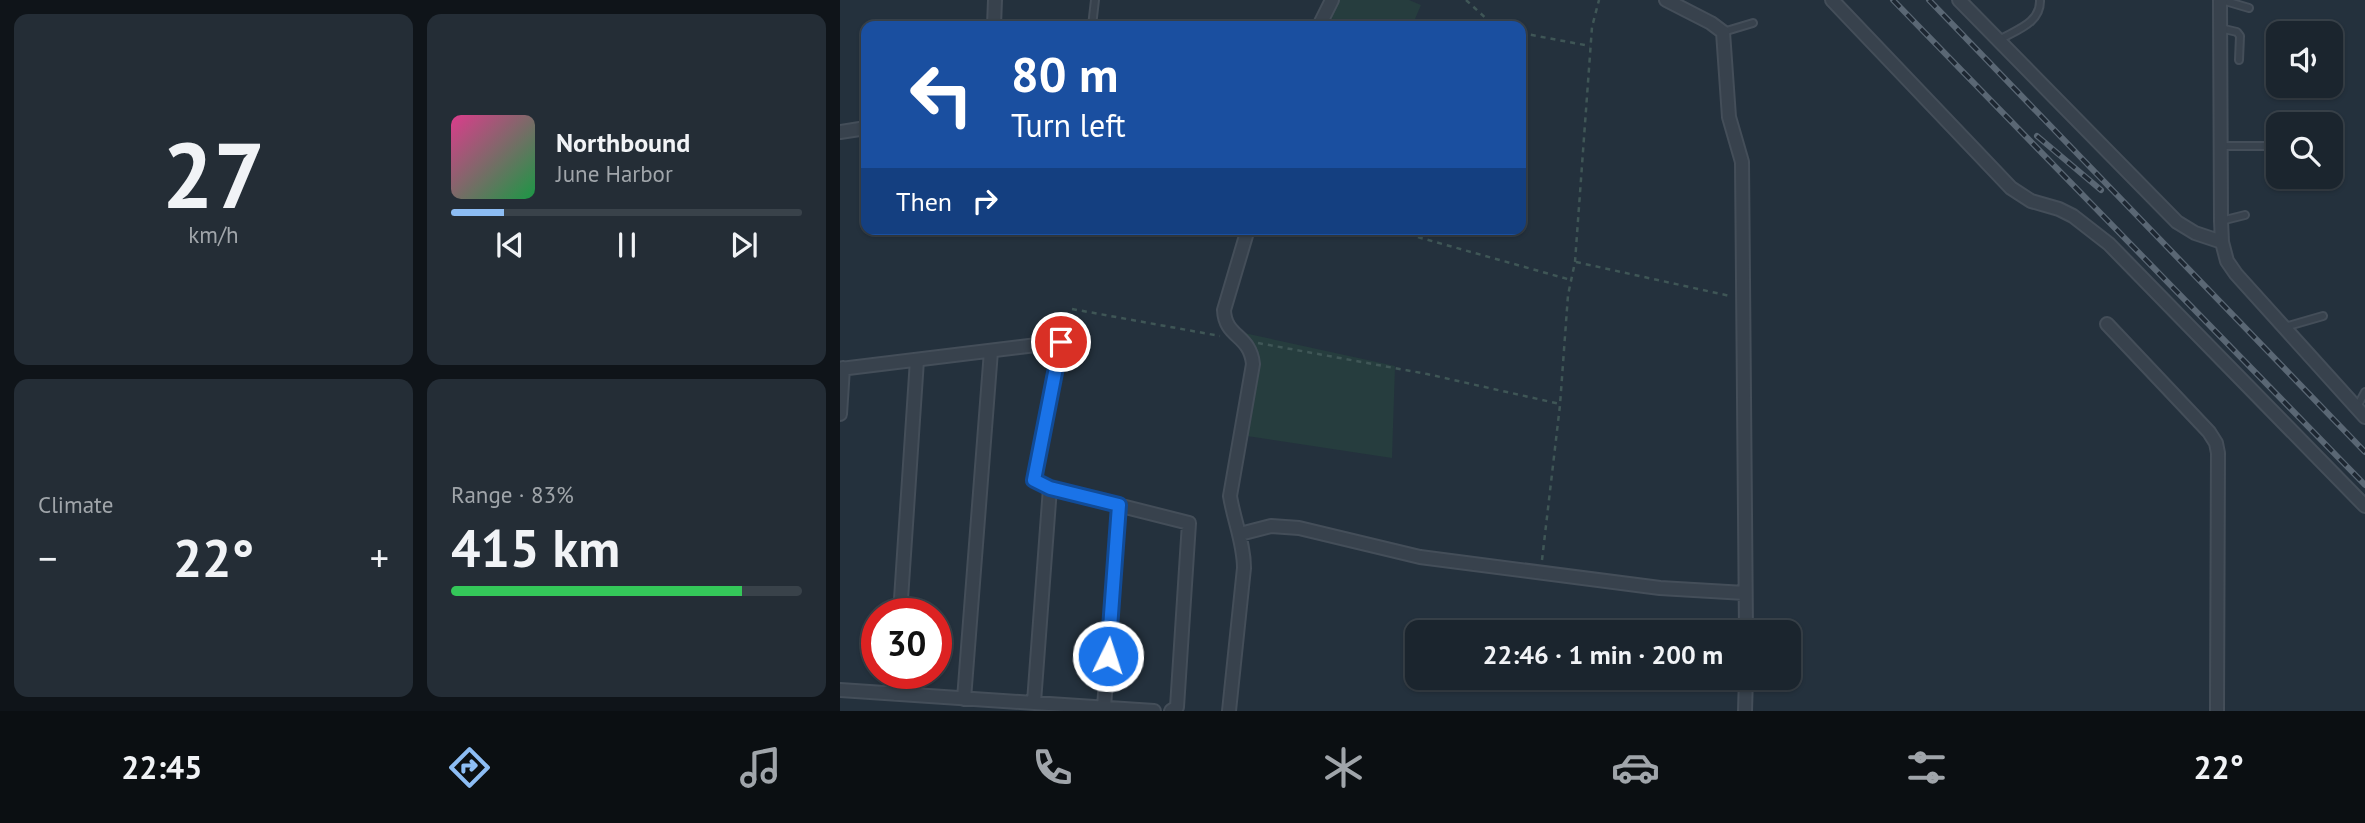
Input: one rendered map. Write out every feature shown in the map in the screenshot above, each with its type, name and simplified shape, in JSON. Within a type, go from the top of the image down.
[{"type":"street","points":[[994,21],[995,0]]},
{"type":"street","points":[[1322,21],[1332,0]]},
{"type":"street","points":[[1666,0],[1723,32],[1729,117],[1742,162],[1745,620]]},
{"type":"street","points":[[1832,0],[2011,188],[2031,201],[2073,216],[2109,244],[2365,506]]},
{"type":"street","points":[[2221,0],[2221,221],[2222,242],[2227,261],[2283,328],[2361,413]]},
{"type":"street","points":[[1962,1],[2177,222],[2195,233],[2222,242]]},
{"type":"street","points":[[840,132],[861,129]]},
{"type":"street","points":[[1229,711],[1244,568],[1244,550],[1230,496],[1253,364],[1252,352],[1228,327],[1224,310],[1246,235]]},
{"type":"street","points":[[2107,324],[2209,432],[2216,443],[2217,711]]},
{"type":"street","points":[[840,414],[841,369],[1061,342],[1034,480],[1050,488],[1189,523],[1177,708],[1171,711]]},
{"type":"street","points":[[964,699],[991,351]]},
{"type":"street","points":[[901,598],[917,360]]},
{"type":"street","points":[[1034,702],[1050,488]]},
{"type":"street","points":[[1104,707],[1119,505]]},
{"type":"street","points":[[1240,534],[1272,526],[1299,528],[1420,557],[1660,588],[1745,593]]},
{"type":"street","points":[[895,694],[896,689]]},
{"type":"street","points":[[840,690],[1154,711]]},
{"type":"street","points":[[1745,711],[1746,690]]},
{"type":"lane","points":[[1092,21],[1095,0]]},
{"type":"lane","points":[[1999,40],[2030,23],[2038,15],[2040,0]]},
{"type":"lane","points":[[2221,0],[2249,8]]},
{"type":"lane","points":[[1723,32],[1753,23]]},
{"type":"lane","points":[[2220,28],[2237,32],[2240,36],[2239,60]]},
{"type":"lane","points":[[2220,146],[2266,146]]},
{"type":"lane","points":[[2221,221],[2245,215]]},
{"type":"lane","points":[[2283,328],[2323,316]]},
{"type":"lane","points":[[2361,413],[2365,392]]},
{"type":"path","points":[[1466,0],[1489,21]]},
{"type":"path","points":[[1541,572],[1575,262],[1592,27],[1599,0]]},
{"type":"path","points":[[1526,34],[1591,47]]},
{"type":"path","points":[[1410,235],[1571,280]]},
{"type":"path","points":[[1575,262],[1743,299]]},
{"type":"path","points":[[1072,309],[1427,374],[1560,405]]},
{"type":"green space","points":[[1339,0],[1409,0],[1421,5],[1414,21],[1338,21],[1330,18]]},
{"type":"green space","points":[[1244,333],[1395,366],[1392,458],[1247,436],[1260,363]]},
{"type":"railway","points":[[1893,0],[2365,485]]},
{"type":"railway","points":[[1929,0],[2365,452]]},
{"type":"railway","points":[[2037,136],[2101,190]]},
{"type":"route","points":[[1061,342],[1034,480],[1050,488],[1119,505],[1108,656]]}]
